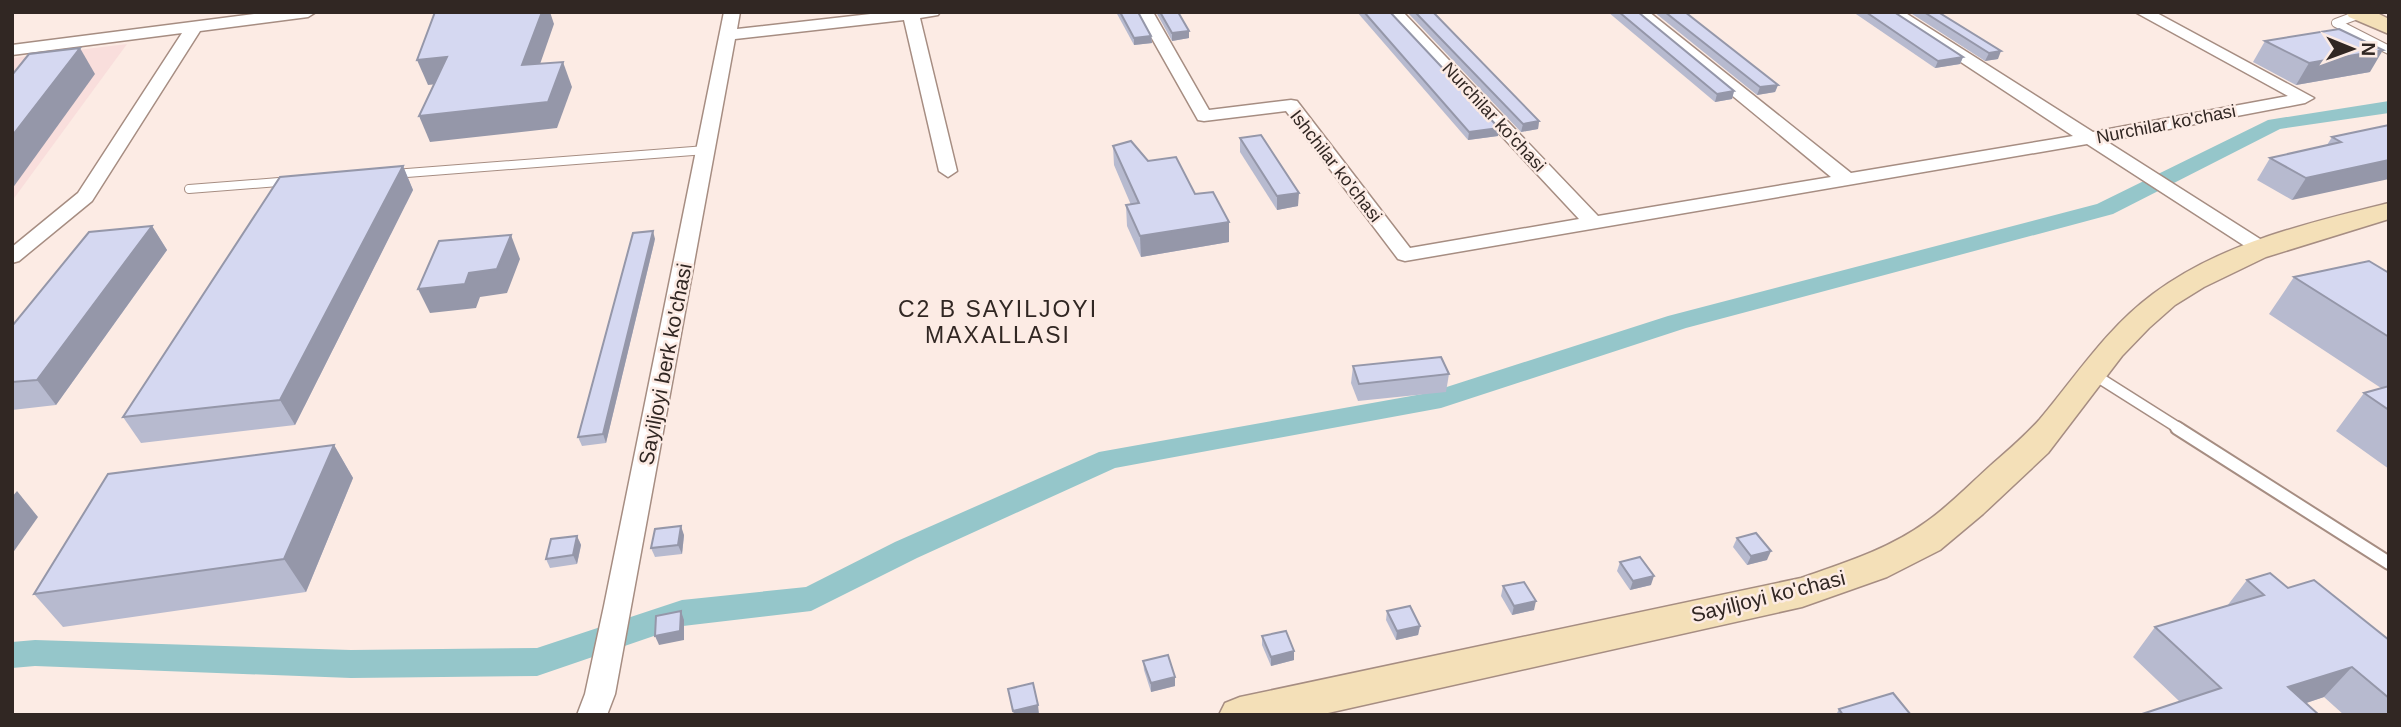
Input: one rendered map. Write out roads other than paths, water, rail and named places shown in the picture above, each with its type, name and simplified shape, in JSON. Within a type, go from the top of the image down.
[{"type":"main road","points":[[2359,13],[2389,27]]},
{"type":"main road","name":"Sayiljoyi ko'chasi","points":[[1240,715],[1802,592],[1863,572],[1917,546],[1970,506],[2040,440],[2090,372],[2138,321],[2192,281],[2261,248],[2308,231],[2389,211]]},
{"type":"street","points":[[12,50],[309,12]]},
{"type":"street","name":"Sayiljoyi berk ko'chasi","points":[[596,705],[618,606],[732,12]]},
{"type":"street","points":[[728,35],[932,12]]},
{"type":"street","name":"Ishchilar ko'chasi","points":[[1146,12],[1204,116],[1291,106],[1405,255]]},
{"type":"street","name":"Nurchilar ko'chasi","points":[[1394,12],[1593,223]]},
{"type":"street","points":[[1639,12],[1846,179]]},
{"type":"street","points":[[1893,12],[2150,174],[2261,248]]},
{"type":"street","name":"Nurchilar ko'chasi","points":[[1405,255],[2091,138],[2305,98],[2143,12]]},
{"type":"street","points":[[911,15],[948,171]]},
{"type":"street","points":[[12,257],[85,197],[194,27]]},
{"type":"lane","points":[[2359,13],[2337,20],[2336,23],[2389,50]]},
{"type":"lane","points":[[379,175],[706,150]]},
{"type":"lane","points":[[189,189],[298,181]]},
{"type":"lane","points":[[2090,372],[2389,563]]},
{"type":"waterway","points":[[12,655],[35,653],[351,664],[537,662],[682,613],[811,599],[906,550],[1109,459],[1431,402],[1677,322],[2105,209],[2275,124],[2389,107]]},
{"type":"district","name":"C2 B SAYILJOYI MAXALLASI","points":[[998,322]]}]
